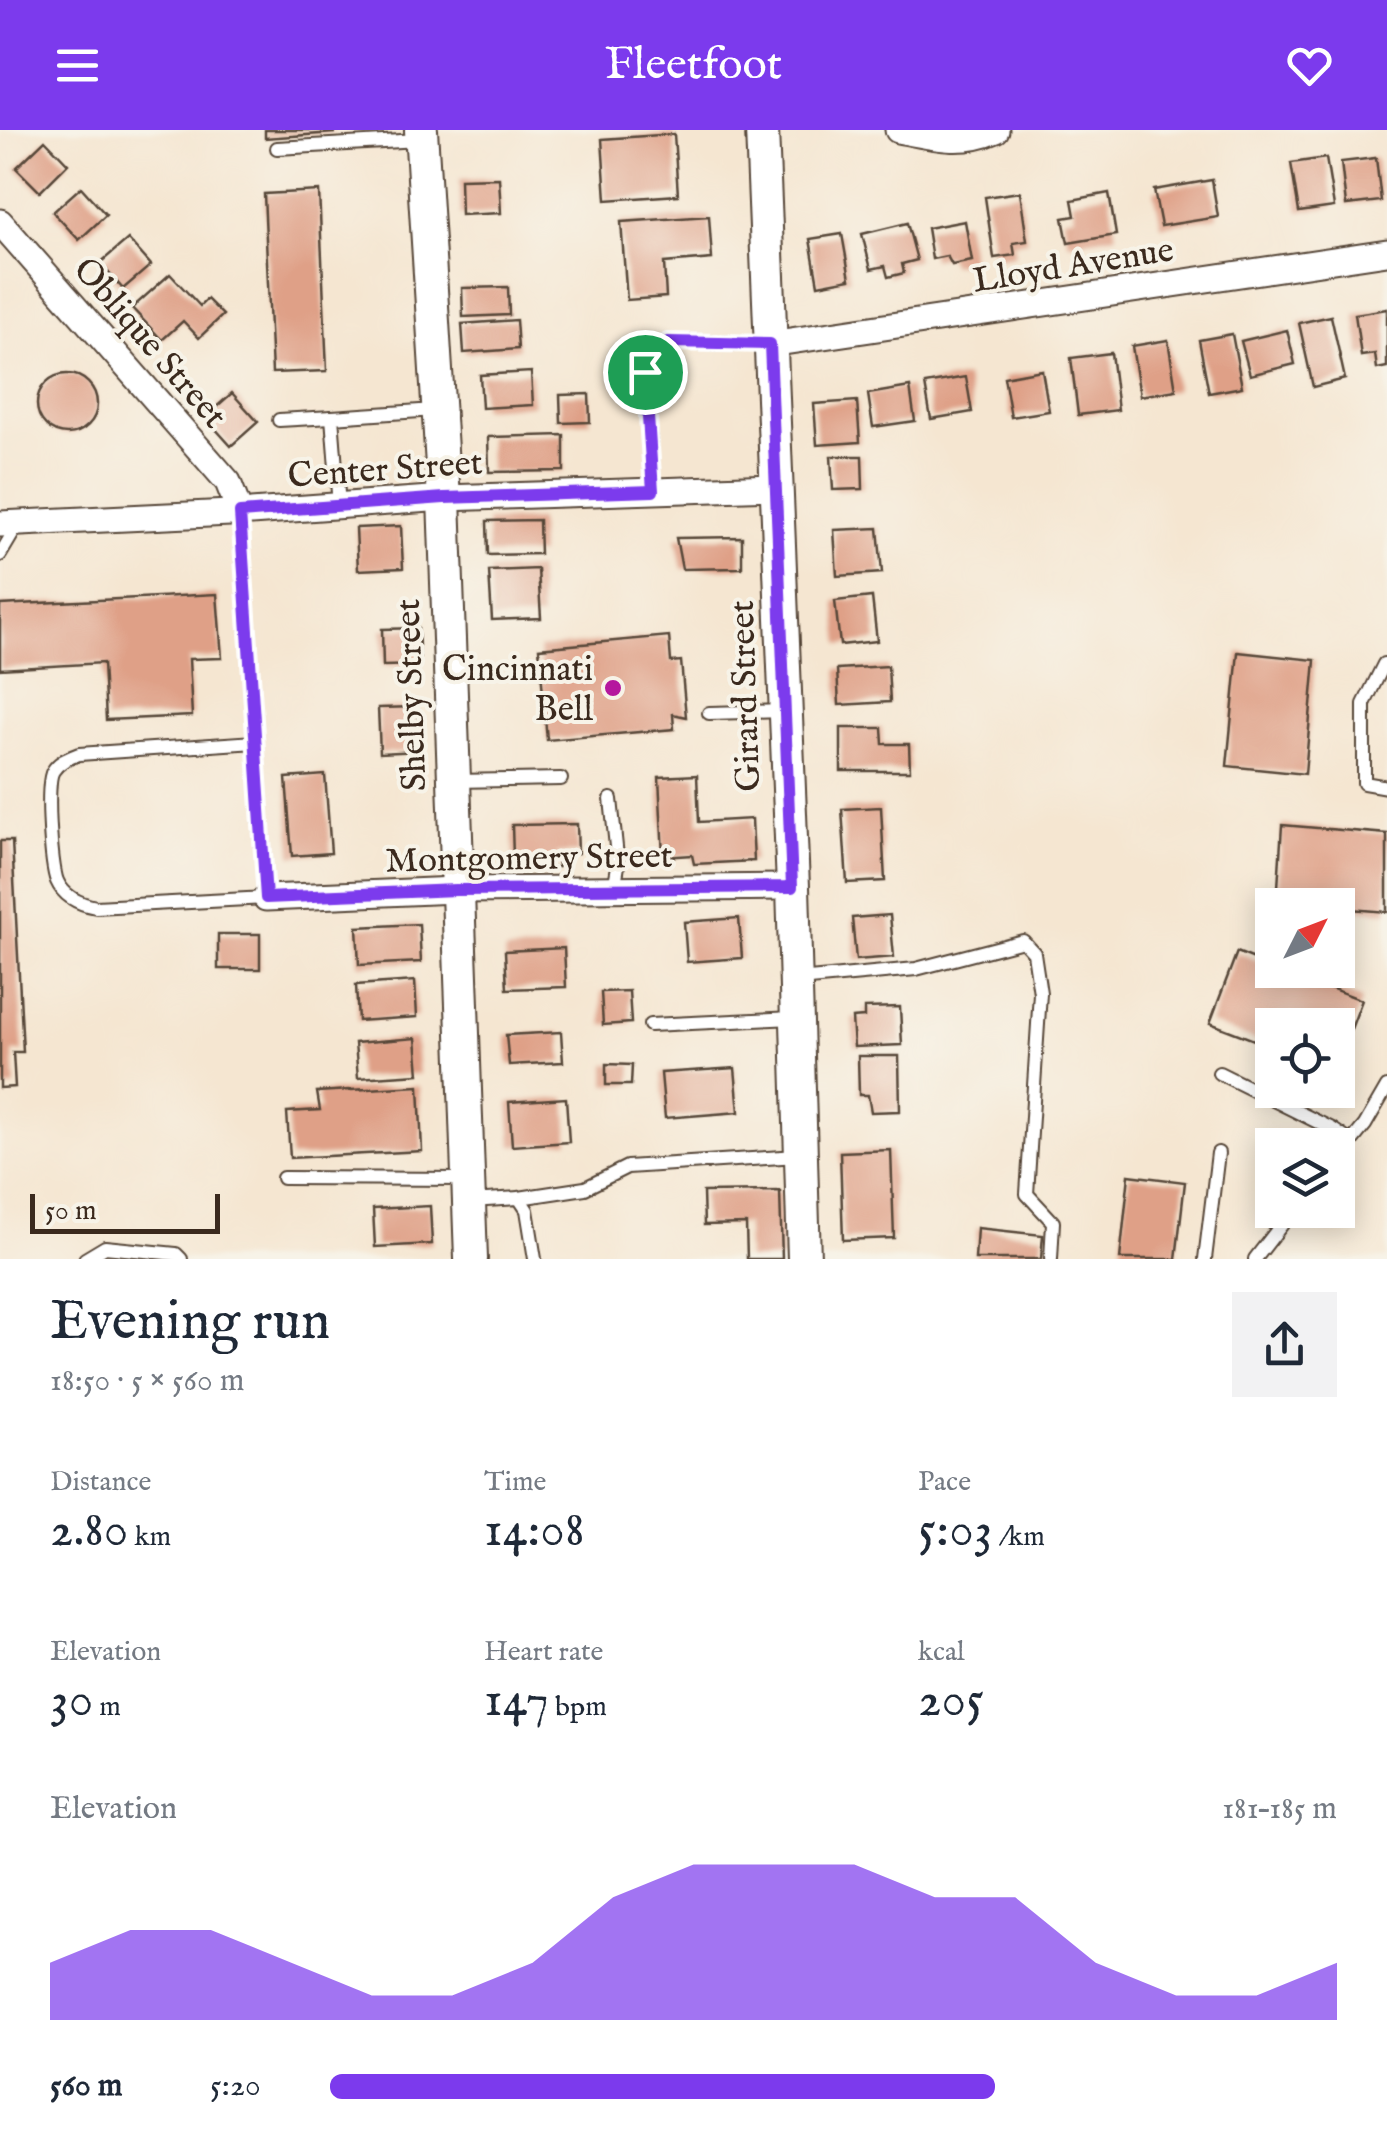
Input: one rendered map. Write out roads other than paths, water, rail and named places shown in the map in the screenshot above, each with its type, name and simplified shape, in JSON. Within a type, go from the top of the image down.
[{"type":"street","name":"Girard Street","points":[[762,130],[804,1259]]},
{"type":"street","points":[[898,130],[948,140],[970,139],[996,130]]},
{"type":"street","name":"Shelby Street","points":[[421,135],[444,498],[470,1259]]},
{"type":"street","name":"Oblique Street","points":[[0,222],[228,482],[240,513]]},
{"type":"street","name":"Lloyd Avenue","points":[[770,344],[1387,252]]},
{"type":"street","name":"Center Street","points":[[10,523],[240,513],[444,498],[775,487]]},
{"type":"street","name":"Montgomery Street","points":[[266,898],[456,890],[792,887]]},
{"type":"lane","points":[[277,148],[421,135]]},
{"type":"lane","points":[[653,491],[645,372],[649,358],[668,342],[770,344]]},
{"type":"lane","points":[[279,420],[439,410]]},
{"type":"lane","points":[[332,417],[339,506]]},
{"type":"lane","points":[[240,513],[266,898],[96,906],[81,904],[66,894],[57,880],[47,790],[50,773],[61,761],[79,754],[255,742]]},
{"type":"lane","points":[[0,554],[10,523]]},
{"type":"lane","points":[[1387,665],[1384,664],[1364,704],[1364,783],[1387,786]]},
{"type":"lane","points":[[710,713],[784,710]]},
{"type":"lane","points":[[453,781],[561,778]]},
{"type":"lane","points":[[611,799],[618,866],[614,890]]},
{"type":"lane","points":[[795,980],[916,970],[1023,941],[1034,953],[1040,993],[1027,1194],[1053,1222],[1052,1259]]},
{"type":"lane","points":[[650,1025],[796,1018]]},
{"type":"lane","points":[[1219,1073],[1328,1128]]},
{"type":"lane","points":[[1355,1138],[1366,1126],[1387,1087]]},
{"type":"lane","points":[[1205,1259],[1218,1153]]},
{"type":"lane","points":[[283,1178],[468,1190],[518,1198],[585,1188],[627,1167],[800,1156]]},
{"type":"lane","points":[[518,1198],[527,1210],[535,1259]]},
{"type":"lane","points":[[1255,1259],[1280,1228]]},
{"type":"lane","points":[[85,1259],[105,1247],[176,1254],[180,1259]]},
{"type":"place","name":"Cincinnati Bell","points":[[613,688]]}]
